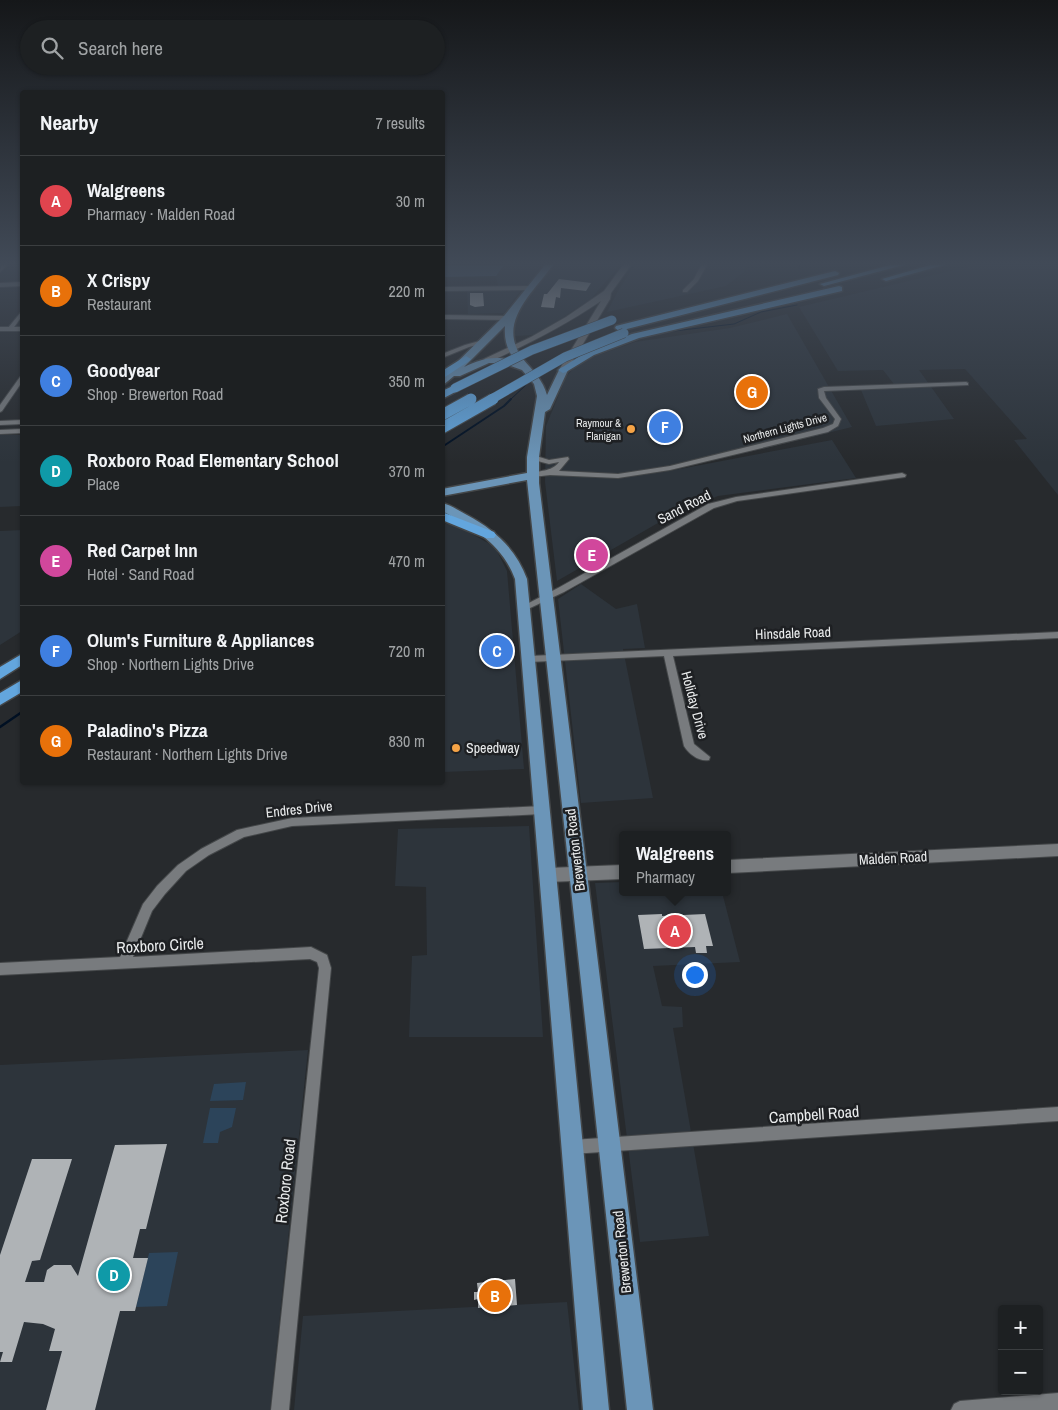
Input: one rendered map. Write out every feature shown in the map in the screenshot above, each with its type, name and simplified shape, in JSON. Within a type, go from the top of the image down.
[{"type":"highway","points":[[445,394],[481,373],[540,345],[582,331]]},
{"type":"highway","points":[[445,413],[560,350],[621,331]]},
{"type":"highway","points":[[445,426],[564,357],[621,331]]},
{"type":"highway","points":[[563,370],[584,356],[610,344],[658,331]]},
{"type":"highway","points":[[445,374],[466,359]]},
{"type":"highway","points":[[445,516],[490,535]]},
{"type":"highway","points":[[1,673],[20,661]]},
{"type":"highway","points":[[0,700],[20,686]]},
{"type":"main road","points":[[445,381],[496,331]]},
{"type":"main road","name":"Brewerton Road","points":[[508,331],[512,349],[539,384],[542,396],[533,456],[538,535],[640,1410]]},
{"type":"main road","points":[[445,382],[455,375],[547,331]]},
{"type":"main road","points":[[537,428],[563,370],[587,331]]},
{"type":"main road","points":[[488,359],[512,362],[529,372]]},
{"type":"main road","points":[[445,492],[533,475]]},
{"type":"main road","name":"Brewerton Road","points":[[445,508],[490,535],[504,547],[516,567],[521,580],[525,607],[596,1410]]},
{"type":"main road","name":"Malden Road","points":[[731,867],[1058,850]]},
{"type":"main road","points":[[548,875],[619,872]]},
{"type":"street","points":[[445,355],[483,342]]},
{"type":"street","points":[[445,356],[459,356],[466,359]]},
{"type":"street","points":[[0,410],[20,381]]},
{"type":"street","name":"Northern Lights Drive","points":[[553,473],[618,476],[670,468],[825,430],[836,425],[838,419],[820,394],[820,390],[824,389],[966,384]]},
{"type":"street","points":[[0,423],[20,422]]},
{"type":"street","points":[[0,432],[20,431]]},
{"type":"street","points":[[533,456],[549,462],[566,459],[562,466],[553,473],[533,475]]},
{"type":"street","name":"Sand Road","points":[[525,607],[706,509],[723,502],[902,475]]},
{"type":"street","name":"Hinsdale Road","points":[[529,658],[1058,635]]},
{"type":"street","name":"Holiday Drive","points":[[668,653],[689,746],[696,753],[705,757]]},
{"type":"street","name":"Endres Drive","points":[[124,963],[147,908],[161,890],[182,868],[205,852],[241,833],[292,822],[542,810]]},
{"type":"street","name":"Roxboro Circle","points":[[0,969],[311,953],[320,956]]},
{"type":"street","name":"Roxboro Road","points":[[280,1410],[325,968],[320,956]]},
{"type":"street","name":"Campbell Road","points":[[572,1147],[911,1126],[1058,1114]]},
{"type":"street","points":[[960,1410],[1058,1402]]},
{"type":"shaded area","points":[[513,331],[542,331],[535,335],[514,336]]},
{"type":"shaded area","points":[[711,331],[797,331],[852,427],[669,471],[832,440],[856,478],[718,496],[665,519],[557,581],[545,482],[546,426],[566,377],[579,362],[635,342]]},
{"type":"shaded area","points":[[814,331],[1058,331],[1058,495],[1014,440],[1027,439],[965,369],[919,370],[954,419],[876,426],[861,390],[897,388],[883,370],[838,371]]},
{"type":"shaded area","points":[[0,435],[20,435],[20,506],[0,507]]},
{"type":"shaded area","points":[[445,524],[458,526],[495,547],[507,571],[524,769],[445,772]]},
{"type":"shaded area","points":[[20,530],[20,632],[0,645],[0,531]]},
{"type":"shaded area","points":[[581,584],[616,609],[637,604],[645,648],[623,649],[653,798],[581,803],[558,599]]},
{"type":"shaded area","points":[[529,826],[543,1037],[409,1037],[412,956],[427,955],[426,887],[395,886],[398,829]]},
{"type":"shaded area","points":[[619,882],[619,896],[723,896],[740,962],[653,966],[662,1006],[682,1007],[683,1027],[673,1028],[709,1236],[640,1242],[595,883]]},
{"type":"shaded area","points":[[308,1050],[270,1410],[0,1410],[0,1065]]},
{"type":"shaded area","points":[[246,1082],[243,1100],[210,1101],[214,1084]]},
{"type":"shaded area","points":[[210,1108],[236,1108],[232,1127],[220,1132],[218,1143],[203,1143]]},
{"type":"shaded area","points":[[178,1252],[167,1306],[136,1307],[149,1253]]},
{"type":"shaded area","points":[[567,1302],[579,1410],[294,1410],[303,1316]]},
{"type":"building","points":[[662,914],[662,916],[705,914],[713,946],[706,946],[707,953],[696,953],[695,947],[644,949],[638,915]]},
{"type":"building","points":[[167,1144],[146,1229],[140,1229],[133,1258],[148,1258],[135,1311],[120,1311],[95,1410],[46,1410],[62,1351],[49,1351],[55,1329],[43,1324],[24,1322],[12,1362],[0,1362],[3,1352],[0,1352],[0,1255],[32,1159],[72,1159],[40,1260],[32,1261],[25,1282],[44,1282],[47,1270],[54,1265],[71,1265],[78,1276],[115,1145]]},
{"type":"building","points":[[515,1279],[517,1305],[478,1308],[478,1299],[474,1300],[474,1292],[478,1292],[477,1283]]},
{"type":"waterway","points":[[633,340],[675,331]]},
{"type":"waterway","points":[[510,400],[527,384]]},
{"type":"waterway","points":[[445,445],[504,406],[510,400]]},
{"type":"waterway","points":[[0,727],[20,713]]},
{"type":"place","name":"Paladino's Pizza","points":[[752,392]]},
{"type":"place","name":"Olum's Furniture & Appliances","points":[[665,427]]},
{"type":"place","name":"Raymour & Flanigan","points":[[631,429]]},
{"type":"place","name":"Red Carpet Inn","points":[[592,555]]},
{"type":"place","name":"Goodyear","points":[[497,651]]},
{"type":"place","name":"Speedway","points":[[456,748]]},
{"type":"place","name":"Walgreens","points":[[675,931]]},
{"type":"place","name":"Roxboro Road Elementary School","points":[[114,1275]]},
{"type":"place","name":"X Crispy","points":[[495,1296]]}]
